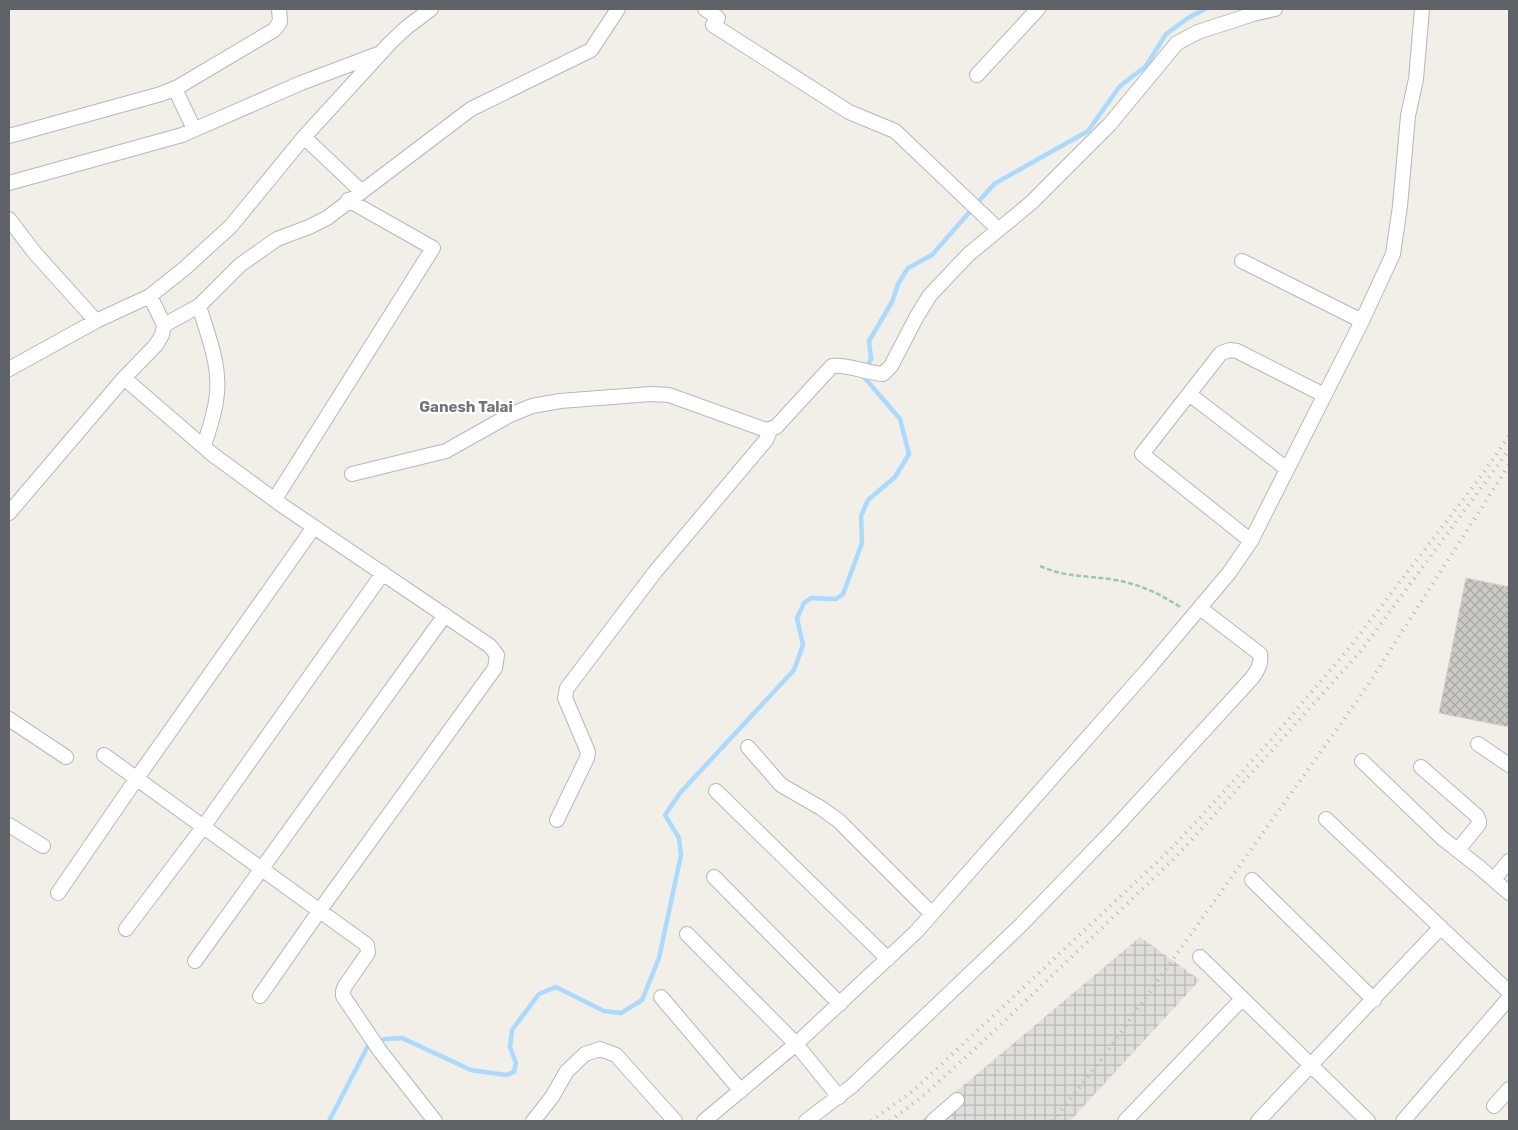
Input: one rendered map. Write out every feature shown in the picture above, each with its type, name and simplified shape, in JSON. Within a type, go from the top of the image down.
[{"type":"street","points":[[9,136],[175,88],[274,30],[280,22],[279,9]]},
{"type":"street","points":[[9,369],[96,321],[150,296],[185,268],[231,226],[304,137],[381,53],[406,27],[431,9]]},
{"type":"street","points":[[164,325],[199,306],[240,265],[277,239],[310,227],[327,218],[348,200],[471,109],[590,50],[618,9]]},
{"type":"street","points":[[705,9],[715,21],[849,112],[895,131],[998,229]]},
{"type":"street","points":[[977,75],[1038,9]]},
{"type":"street","points":[[352,474],[446,452],[510,415],[532,406],[560,401],[651,394],[670,395],[766,430],[776,427],[832,366],[840,366],[872,374],[887,372],[922,306],[930,295],[969,254],[1032,202],[1110,124],[1177,44],[1198,32],[1253,14],[1275,9]]},
{"type":"street","points":[[704,1121],[796,1044],[916,932],[1197,611],[1229,573],[1251,541],[1362,321],[1393,254],[1400,206],[1408,116],[1416,79],[1422,9]]},
{"type":"street","points":[[9,183],[182,135],[301,83],[381,53]]},
{"type":"street","points":[[175,88],[194,129]]},
{"type":"street","points":[[304,137],[361,191]]},
{"type":"street","points":[[274,499],[433,248],[348,200]]},
{"type":"street","points":[[9,220],[34,252],[96,321]]},
{"type":"street","points":[[1242,261],[1362,321]]},
{"type":"street","points":[[9,511],[124,378],[156,345],[162,335],[164,325],[150,296]]},
{"type":"street","points":[[199,306],[212,347],[217,373],[216,401],[204,446]]},
{"type":"street","points":[[1251,541],[1142,454],[1221,353],[1230,350],[1237,351],[1324,395]]},
{"type":"street","points":[[124,378],[204,446],[274,499],[490,646],[498,655],[495,668],[260,996]]},
{"type":"street","points":[[1189,394],[1288,469]]},
{"type":"street","points":[[557,820],[587,758],[588,752],[564,698],[567,688],[655,572],[766,440],[771,429]]},
{"type":"street","points":[[58,893],[136,778],[314,526]]},
{"type":"street","points":[[126,929],[204,826],[383,574]]},
{"type":"street","points":[[806,1121],[839,1097],[1021,925],[1113,830],[1257,671],[1261,659],[1260,654],[1197,611]]},
{"type":"street","points":[[195,960],[445,616]]},
{"type":"street","points":[[9,719],[66,757]]},
{"type":"street","points":[[1478,744],[1509,765]]},
{"type":"street","points":[[748,747],[781,785],[821,808],[839,821],[932,914]]},
{"type":"street","points":[[104,755],[263,868],[367,945],[368,953],[343,991],[343,996],[380,1051],[435,1121]]},
{"type":"street","points":[[1362,761],[1438,834],[1509,893]]},
{"type":"street","points":[[1420,767],[1477,816],[1479,824],[1458,850]]},
{"type":"street","points":[[716,791],[888,959]]},
{"type":"street","points":[[1326,820],[1509,992]]},
{"type":"street","points":[[9,826],[43,846]]},
{"type":"street","points":[[1494,879],[1509,861]]},
{"type":"street","points":[[714,877],[840,1004]]},
{"type":"street","points":[[1252,880],[1374,1000]]},
{"type":"street","points":[[1258,1121],[1441,927]]},
{"type":"street","points":[[687,934],[796,1044],[839,1097]]},
{"type":"street","points":[[1200,957],[1368,1121]]},
{"type":"street","points":[[661,997],[740,1091]]},
{"type":"street","points":[[1403,1121],[1509,998]]},
{"type":"street","points":[[1125,1121],[1242,999]]},
{"type":"street","points":[[533,1121],[552,1098],[567,1071],[585,1054],[600,1050],[616,1055],[675,1121]]},
{"type":"street","points":[[1494,1106],[1509,1088]]},
{"type":"street","points":[[934,1121],[957,1100]]},
{"type":"path","points":[[1040,566],[1055,573],[1135,584],[1197,611]]},
{"type":"shaded area","points":[[1140,937],[1200,980],[1070,1121],[921,1121]]},
{"type":"building","points":[[1466,578],[1509,587],[1509,727],[1439,713]]},
{"type":"waterway","points":[[329,1121],[368,1046],[385,1039],[402,1038],[471,1070],[506,1075],[514,1072],[516,1063],[510,1047],[512,1030],[539,994],[556,987],[604,1011],[621,1013],[642,1000],[659,958],[681,855],[679,838],[665,815],[680,793],[794,670],[803,645],[797,618],[804,603],[811,598],[836,599],[843,594],[862,543],[861,516],[868,500],[895,477],[909,454],[900,419],[863,376],[871,359],[869,341],[892,302],[898,284],[908,268],[932,255],[994,184],[1088,131],[1120,86],[1146,66],[1166,34],[1188,18],[1205,9]]},
{"type":"railway","points":[[871,1121],[913,1091],[1171,849],[1262,750],[1350,647],[1479,479],[1509,436]]},
{"type":"railway","points":[[890,1121],[923,1096],[989,1036],[1179,854],[1360,652],[1509,450]]},
{"type":"railway","points":[[1053,1121],[1107,1052],[1364,691],[1509,465]]},
{"type":"district","name":"Ganesh Talai","points":[[466,407]]}]
